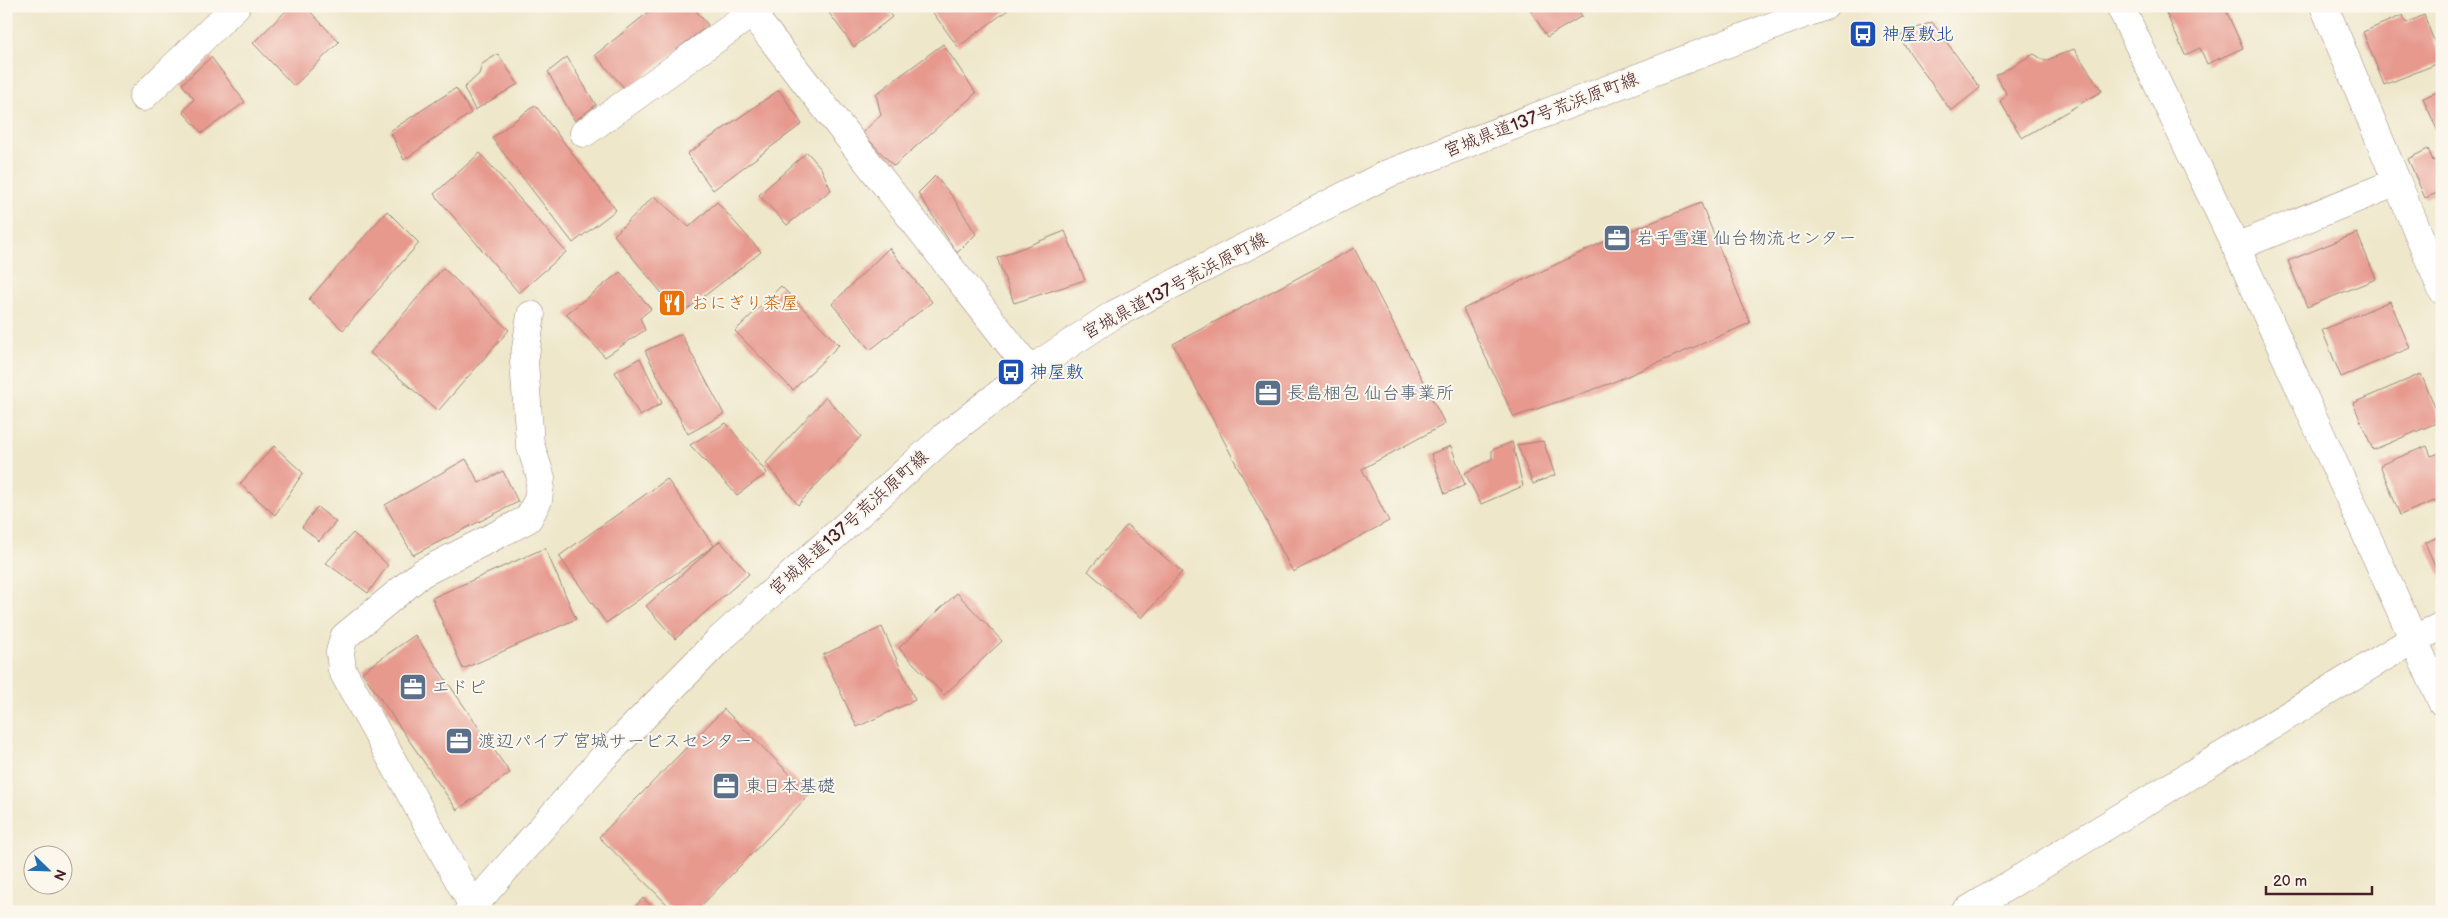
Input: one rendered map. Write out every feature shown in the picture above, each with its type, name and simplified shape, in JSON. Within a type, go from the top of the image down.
[{"type":"street","points":[[143,97],[236,6]]},
{"type":"street","name":"宮城県道137号荒浜原町線","points":[[471,909],[602,759],[717,642],[944,436],[1030,370],[1113,315],[1387,174],[1826,6]]},
{"type":"street","points":[[2120,6],[2236,247],[2412,640],[2442,702]]},
{"type":"street","points":[[2324,6],[2442,290]]},
{"type":"street","points":[[584,132],[753,9],[1030,370]]},
{"type":"street","points":[[2236,247],[2397,182]]},
{"type":"street","points":[[471,909],[342,670],[340,652],[344,637],[422,573],[528,519],[538,500],[540,478],[530,444],[524,362],[531,315]]},
{"type":"street","points":[[1966,912],[2412,640],[2442,626]]},
{"type":"building","points":[[291,6],[305,6],[339,42],[294,86],[253,43]]},
{"type":"building","points":[[656,6],[692,6],[708,25],[626,90],[595,55]]},
{"type":"building","points":[[824,6],[884,6],[892,17],[854,47]]},
{"type":"building","points":[[928,6],[1007,6],[1009,9],[958,47]]},
{"type":"building","points":[[1528,6],[1576,6],[1582,16],[1547,37]]},
{"type":"building","points":[[2163,6],[2224,6],[2243,48],[2207,64],[2200,48],[2185,55]]},
{"type":"building","points":[[2434,6],[2442,6],[2442,24]]},
{"type":"building","points":[[2403,15],[2406,23],[2424,15],[2442,62],[2384,85],[2363,32]]},
{"type":"building","points":[[1932,22],[1980,88],[1951,111],[1898,36]]},
{"type":"building","points":[[943,44],[976,93],[894,166],[862,133],[881,115],[876,94]]},
{"type":"building","points":[[2074,49],[2102,91],[2022,138],[2000,101],[2007,95],[1996,75],[2034,54],[2045,61]]},
{"type":"building","points":[[498,54],[518,84],[475,110],[464,88],[479,74],[482,64]]},
{"type":"building","points":[[211,57],[245,102],[202,133],[183,112],[194,99],[182,84]]},
{"type":"building","points":[[567,57],[596,105],[575,121],[548,72]]},
{"type":"building","points":[[456,88],[471,113],[404,160],[390,131]]},
{"type":"building","points":[[779,90],[802,124],[713,190],[687,154]]},
{"type":"building","points":[[2442,90],[2442,141],[2423,98]]},
{"type":"building","points":[[535,105],[616,210],[573,243],[492,138]]},
{"type":"building","points":[[2428,149],[2433,161],[2442,157],[2442,191],[2425,198],[2408,159]]},
{"type":"building","points":[[807,152],[821,168],[831,190],[787,225],[759,195]]},
{"type":"building","points":[[480,153],[566,252],[519,293],[434,194]]},
{"type":"building","points":[[935,176],[953,197],[976,234],[957,253],[918,193]]},
{"type":"building","points":[[654,196],[689,227],[717,202],[761,252],[680,315],[614,235]]},
{"type":"building","points":[[1701,203],[1750,323],[1609,384],[1514,417],[1463,309],[1605,241]]},
{"type":"building","points":[[387,211],[419,243],[343,330],[309,299]]},
{"type":"building","points":[[1065,231],[1085,280],[1014,303],[997,258]]},
{"type":"building","points":[[2357,233],[2376,279],[2307,307],[2288,261]]},
{"type":"building","points":[[889,248],[932,302],[870,350],[832,304]]},
{"type":"building","points":[[1354,248],[1445,424],[1362,469],[1389,521],[1293,572],[1173,344]]},
{"type":"building","points":[[443,268],[509,330],[438,411],[370,353]]},
{"type":"building","points":[[620,272],[651,309],[640,318],[645,330],[605,357],[566,314]]},
{"type":"building","points":[[781,286],[839,345],[793,390],[735,331]]},
{"type":"building","points":[[2390,301],[2410,348],[2341,377],[2322,330]]},
{"type":"building","points":[[681,334],[724,414],[688,434],[645,351]]},
{"type":"building","points":[[640,358],[662,403],[640,416],[615,372]]},
{"type":"building","points":[[2421,374],[2441,421],[2373,450],[2353,403]]},
{"type":"building","points":[[826,397],[861,436],[798,505],[766,463]]},
{"type":"building","points":[[726,423],[767,473],[737,495],[690,445]]},
{"type":"building","points":[[1543,441],[1555,475],[1533,484],[1517,445]]},
{"type":"building","points":[[1512,442],[1523,486],[1481,504],[1465,473],[1492,459],[1492,450]]},
{"type":"building","points":[[274,446],[303,473],[275,515],[240,484]]},
{"type":"building","points":[[1451,446],[1465,485],[1445,494],[1431,454]]},
{"type":"building","points":[[2427,446],[2431,456],[2442,452],[2442,498],[2400,515],[2380,465]]},
{"type":"building","points":[[466,459],[479,483],[503,471],[518,502],[413,555],[385,505]]},
{"type":"building","points":[[667,479],[714,546],[606,623],[559,556]]},
{"type":"building","points":[[317,507],[336,522],[319,541],[302,527]]},
{"type":"building","points":[[1127,525],[1182,572],[1142,618],[1088,571]]},
{"type":"building","points":[[353,533],[388,565],[368,593],[326,563]]},
{"type":"building","points":[[2442,535],[2442,581],[2425,543]]},
{"type":"building","points":[[720,541],[749,574],[675,639],[646,606]]},
{"type":"building","points":[[545,548],[576,619],[463,669],[432,598]]},
{"type":"building","points":[[957,593],[1002,641],[944,695],[899,648]]},
{"type":"building","points":[[882,627],[915,700],[857,727],[823,655]]},
{"type":"building","points":[[415,635],[510,773],[457,810],[362,672]]},
{"type":"building","points":[[724,709],[810,794],[695,912],[675,912],[599,837]]},
{"type":"building","points":[[643,898],[657,912],[630,912]]},
{"type":"place","name":"神屋敷北","points":[[1863,34]]},
{"type":"place","name":"岩手雪運 仙台物流センター","points":[[1617,238]]},
{"type":"place","name":"おにぎり茶屋","points":[[672,303]]},
{"type":"place","name":"神屋敷","points":[[1011,372]]},
{"type":"place","name":"長島梱包 仙台事業所","points":[[1268,393]]},
{"type":"place","name":"エドピ","points":[[413,687]]},
{"type":"place","name":"渡辺パイプ 宮城サービスセンター","points":[[459,741]]},
{"type":"place","name":"東日本基礎","points":[[726,786]]}]
